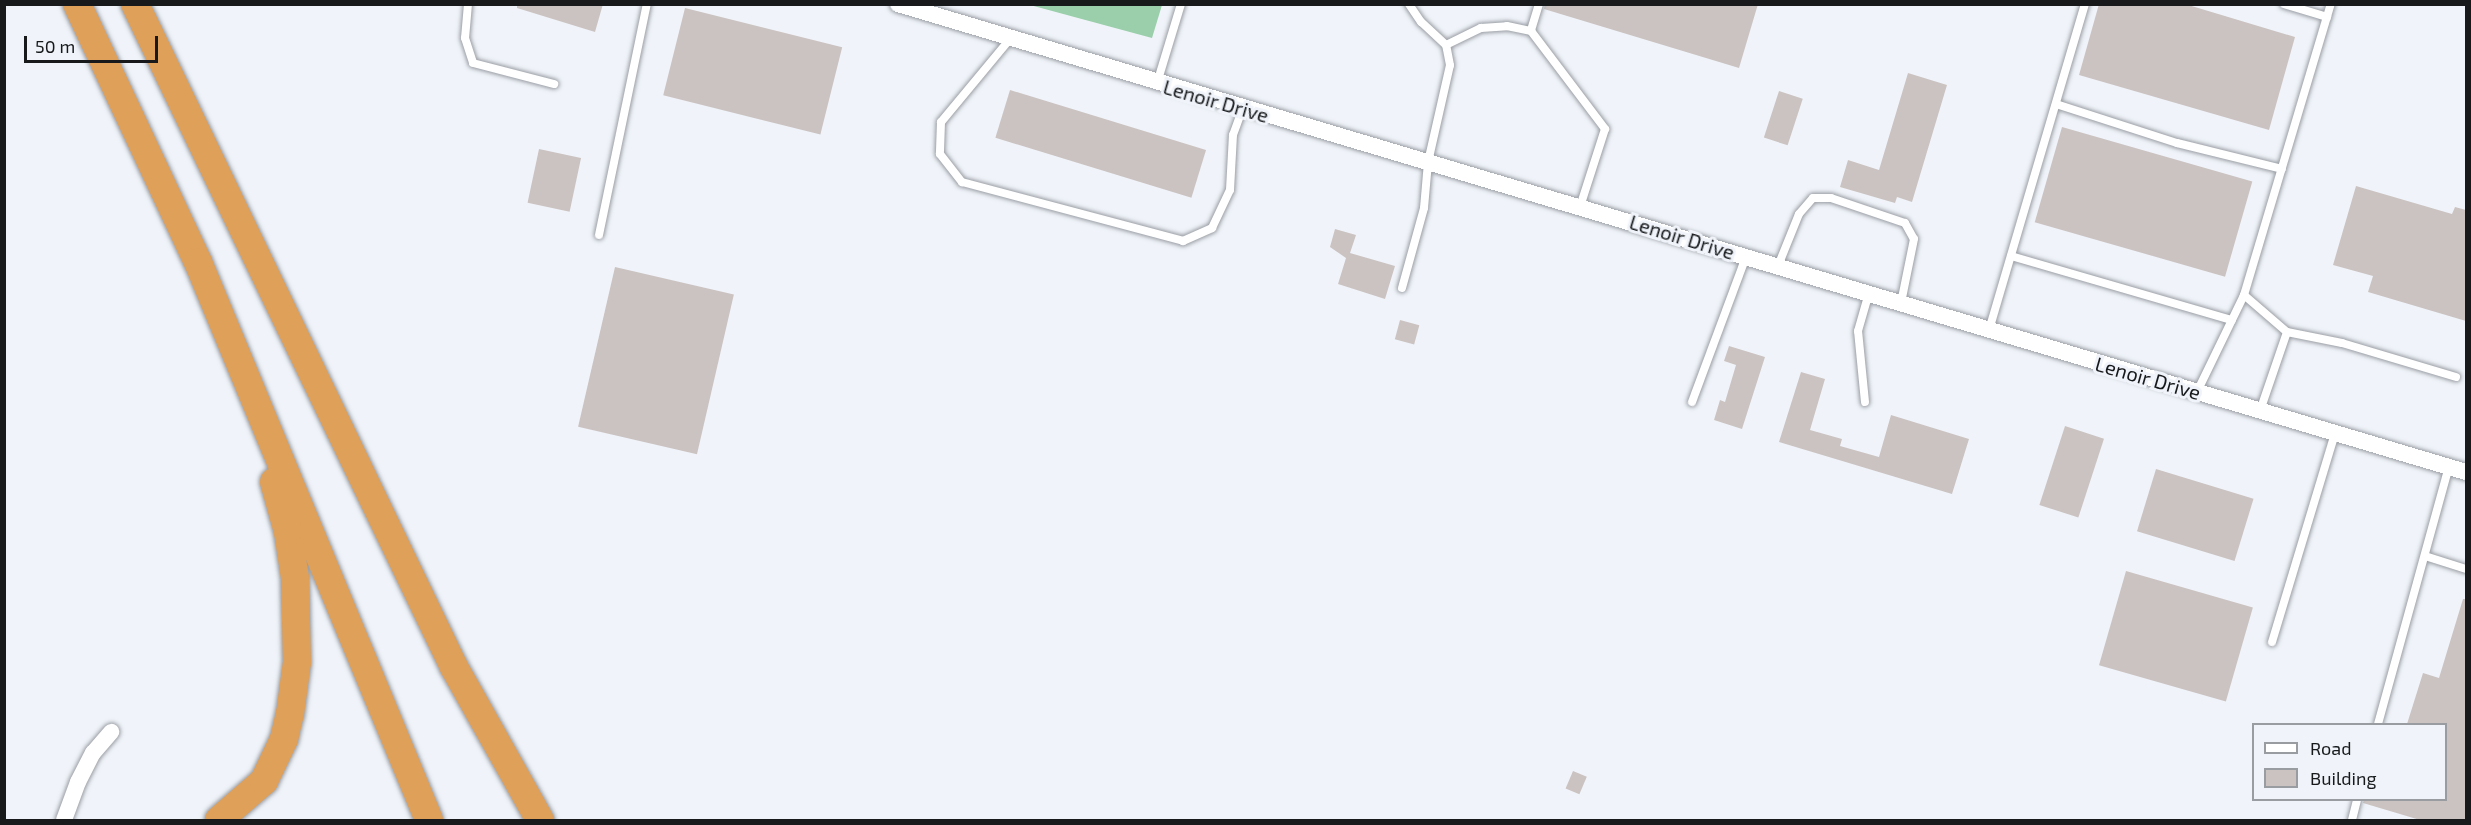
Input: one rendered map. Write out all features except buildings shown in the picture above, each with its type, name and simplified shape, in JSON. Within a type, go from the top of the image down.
[{"type":"highway","points":[[75,4],[267,463],[288,532],[297,615],[297,662],[286,730],[264,781],[219,820]]},
{"type":"highway","points":[[75,4],[203,273],[429,820]]},
{"type":"highway","points":[[135,4],[454,667],[540,820]]},
{"type":"street","name":"Lenoir Drive","points":[[898,4],[1157,84],[1746,256],[2466,472]]},
{"type":"street","points":[[64,820],[88,763],[111,732]]},
{"type":"lane","points":[[468,4],[465,38],[473,63],[554,84]]},
{"type":"lane","points":[[599,235],[647,4]]},
{"type":"lane","points":[[1157,84],[1181,4]]},
{"type":"lane","points":[[1402,288],[1424,208],[1428,162],[1450,65],[1446,45],[1421,22],[1409,4]]},
{"type":"lane","points":[[1531,32],[1539,4]]},
{"type":"lane","points":[[1989,330],[2085,4]]},
{"type":"lane","points":[[2284,4],[2327,17]]},
{"type":"lane","points":[[2197,392],[2244,295],[2331,4]]},
{"type":"lane","points":[[1446,45],[1481,28],[1507,26],[1531,32],[1605,129],[1580,207]]},
{"type":"lane","points":[[1010,39],[941,122],[940,154],[962,182],[1183,241],[1212,228],[1230,190],[1233,135],[1243,108]]},
{"type":"lane","points":[[2055,104],[2176,143],[2282,169]]},
{"type":"lane","points":[[1778,266],[1799,214],[1813,198],[1831,198],[1905,223],[1914,239],[1900,303]]},
{"type":"lane","points":[[1692,402],[1746,256]]},
{"type":"lane","points":[[2011,256],[2232,320]]},
{"type":"lane","points":[[1865,402],[1858,331],[1869,293]]},
{"type":"lane","points":[[2244,295],[2287,332],[2342,343],[2456,377]]},
{"type":"lane","points":[[2260,411],[2287,332]]},
{"type":"lane","points":[[2272,642],[2335,433]]},
{"type":"lane","points":[[2378,723],[2449,467]]},
{"type":"lane","points":[[2425,556],[2466,569]]},
{"type":"lane","points":[[2352,820],[2357,801]]},
{"type":"green space","points":[[1030,5],[1162,5],[1152,38]]}]
